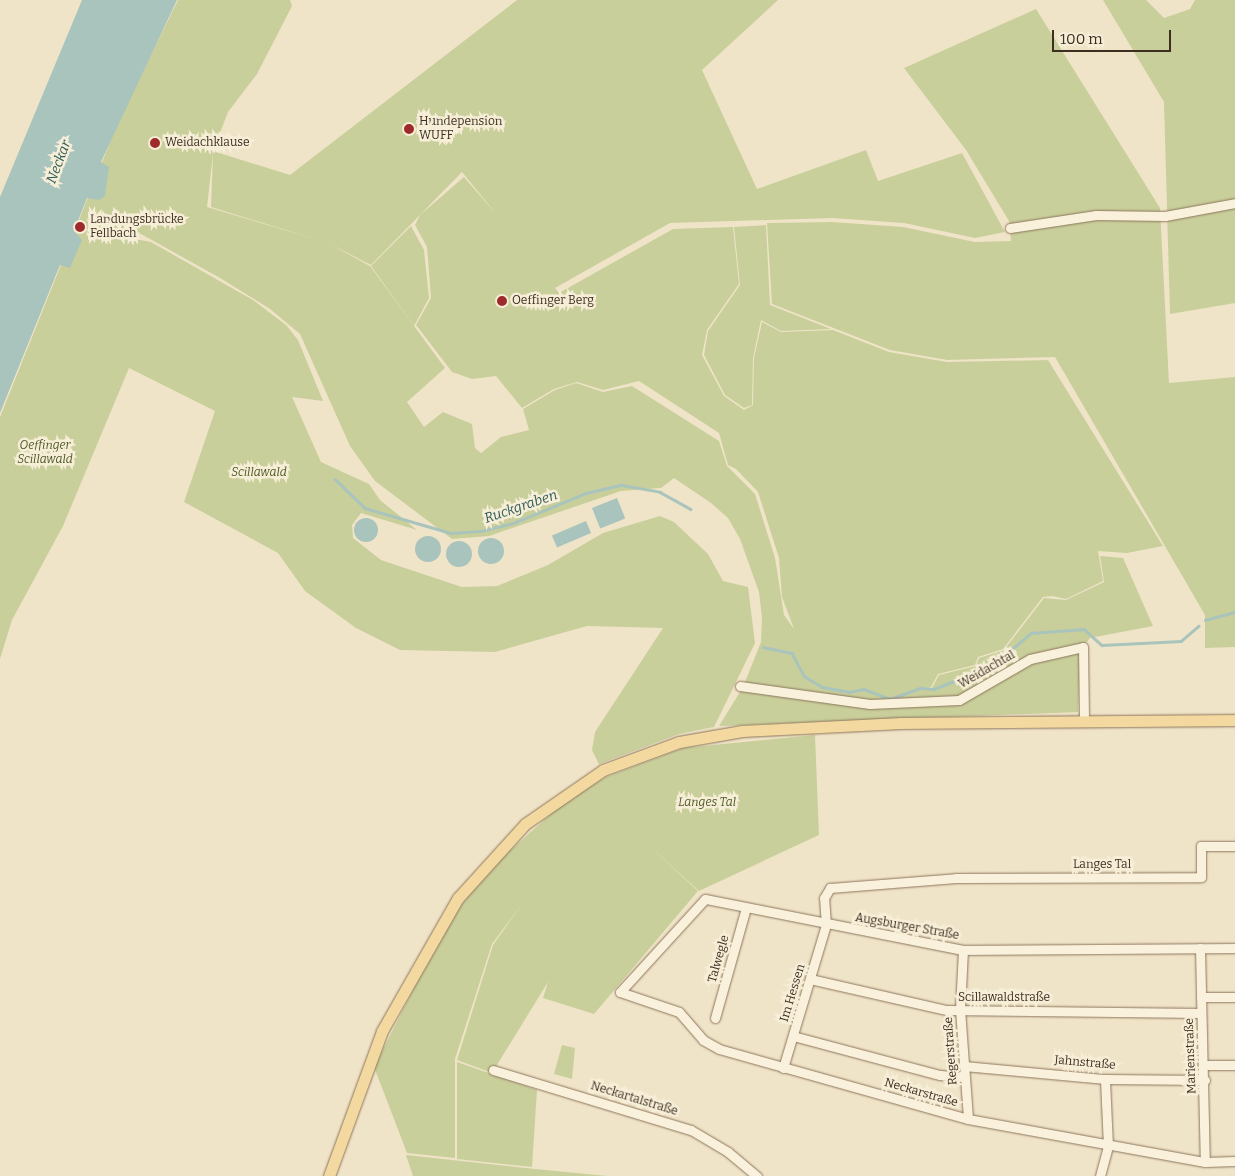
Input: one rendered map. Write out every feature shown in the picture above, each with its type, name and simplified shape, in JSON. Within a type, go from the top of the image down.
[{"type":"main road","points":[[330,1176],[382,1031],[436,930],[478,871],[525,824],[574,787],[610,767],[679,742],[742,731],[1084,720],[1235,720]]},
{"type":"street","points":[[1010,228],[1096,215],[1165,216],[1235,203]]},
{"type":"street","name":"Weidachtal","points":[[740,686],[870,704],[959,700],[1030,659],[1083,647],[1084,720]]},
{"type":"street","name":"Langes Tal","points":[[826,925],[824,898],[830,888],[956,878],[1201,876],[1202,846],[1235,846]]},
{"type":"street","name":"Augsburger Straße","points":[[620,992],[699,901],[746,908],[826,925],[964,950],[1235,948]]},
{"type":"street","name":"Talwegle","points":[[715,1018],[746,908]]},
{"type":"street","name":"Im Hessen","points":[[783,1068],[826,925]]},
{"type":"street","name":"Marienstraße","points":[[1200,948],[1205,1080],[1205,1162]]},
{"type":"street","name":"Regerstraße","points":[[964,950],[960,1009],[968,1120]]},
{"type":"street","name":"Scillawaldstraße","points":[[810,979],[908,1004],[960,1009],[1201,1013]]},
{"type":"street","name":"Neckarstraße","points":[[620,992],[679,1012],[703,1040],[719,1049],[968,1120],[1205,1162],[1235,1161]]},
{"type":"street","points":[[1202,997],[1235,997]]},
{"type":"street","points":[[793,1036],[940,1075],[964,1077]]},
{"type":"street","points":[[1204,1065],[1235,1065]]},
{"type":"street","name":"Jahnstraße","points":[[964,1066],[1105,1078],[1205,1080]]},
{"type":"street","name":"Neckartalstraße","points":[[493,1070],[691,1130],[728,1152],[757,1176]]},
{"type":"street","points":[[1100,1176],[1108,1146],[1105,1078]]},
{"type":"green space","points":[[178,0],[290,0],[292,6],[257,74],[228,112],[213,151],[290,175],[517,0],[778,0],[702,70],[757,189],[866,150],[878,181],[962,153],[1005,232],[975,238],[904,223],[832,218],[670,223],[555,288],[559,293],[673,229],[733,227],[739,284],[707,330],[702,355],[724,396],[744,410],[753,405],[754,358],[762,322],[781,332],[833,330],[889,352],[947,362],[1048,360],[1163,546],[1127,553],[1098,551],[1103,581],[1066,599],[1052,596],[1043,597],[1003,649],[978,657],[975,665],[938,674],[931,687],[925,687],[932,688],[939,675],[976,666],[979,658],[1004,650],[1044,598],[1066,600],[1104,582],[1100,556],[1123,558],[1153,626],[1090,638],[1080,651],[1078,712],[719,726],[743,687],[761,642],[762,618],[759,592],[740,539],[728,518],[711,503],[674,478],[661,488],[621,491],[489,536],[452,539],[375,481],[350,446],[300,334],[270,309],[220,278],[141,234],[118,236],[151,242],[253,300],[286,325],[298,340],[323,401],[292,397],[321,462],[369,484],[380,500],[417,530],[361,513],[352,525],[353,538],[381,560],[462,587],[497,586],[548,565],[603,533],[660,516],[674,522],[708,554],[723,581],[748,587],[755,643],[714,727],[679,734],[599,764],[592,750],[595,732],[663,628],[587,626],[495,652],[400,650],[356,628],[305,591],[278,553],[184,502],[215,411],[129,368],[63,526],[12,620],[0,659],[0,417],[119,120]],"holes":[[[213,154],[211,207],[318,240],[207,207]],[[462,172],[497,215],[464,177],[420,215],[415,225],[427,247],[431,298],[416,325],[452,372],[472,379],[496,376],[522,408],[554,389],[577,382],[603,390],[639,381],[719,433],[728,465],[736,469],[758,492],[779,558],[782,597],[794,629],[784,615],[775,558],[755,494],[727,466],[719,441],[632,386],[603,392],[576,383],[555,390],[523,409],[529,430],[501,437],[481,453],[475,448],[472,424],[443,412],[424,427],[407,402],[445,368],[370,266],[330,244],[371,265]]]},
{"type":"green space","points":[[1103,0],[1146,0],[1164,18],[1190,9],[1195,0],[1235,0],[1235,303],[1170,314],[1164,102]]},
{"type":"green space","points":[[1036,9],[1160,208],[1169,383],[1235,377],[1235,647],[1205,648],[1205,615],[1055,357],[947,360],[890,350],[772,304],[767,223],[832,222],[903,227],[975,242],[1011,241],[1009,221],[966,150],[904,68]]},
{"type":"green space","points":[[766,225],[770,305],[831,329],[781,331],[761,320],[753,358],[752,405],[744,408],[725,395],[704,355],[708,331],[740,285],[734,227]]},
{"type":"green space","points":[[411,226],[424,250],[429,298],[414,326],[371,266]]},
{"type":"green space","points":[[815,735],[819,835],[699,891],[646,843],[698,891],[594,1014],[543,998],[548,982],[492,1073],[457,1060],[493,945],[522,904],[492,944],[455,1059],[455,1158],[407,1153],[374,1067],[442,933],[482,876],[562,804],[606,777],[683,748]]},
{"type":"green space","points":[[562,1045],[575,1048],[572,1079],[554,1074]]},
{"type":"green space","points":[[457,1062],[537,1090],[532,1167],[457,1159]]},
{"type":"green space","points":[[406,1155],[535,1169],[607,1176],[413,1176]]},
{"type":"water","name":"Neckar","points":[[82,0],[177,0],[101,162],[109,167],[105,196],[99,200],[87,198],[74,231],[82,240],[70,268],[60,265],[0,413],[0,197]]},
{"type":"water","points":[[617,498],[625,518],[600,529],[592,508]]},
{"type":"water","points":[[366,518],[374,522],[378,530],[374,538],[366,542],[358,538],[354,530],[358,522]]},
{"type":"water","points":[[586,521],[591,533],[557,547],[552,535]]},
{"type":"water","points":[[428,536],[437,540],[441,549],[437,558],[428,562],[419,558],[415,549],[419,540]]},
{"type":"water","points":[[491,538],[501,541],[504,551],[501,561],[491,564],[481,561],[478,551],[481,541]]},
{"type":"water","points":[[459,541],[468,545],[472,554],[468,563],[459,567],[450,563],[446,554],[450,545]]},
{"type":"waterway","name":"Ruckgraben","points":[[335,479],[365,508],[451,533],[481,531],[516,522],[586,493],[622,485],[660,492],[691,509]]},
{"type":"waterway","name":"Ruckgraben","points":[[1205,620],[1235,612]]},
{"type":"waterway","name":"Ruckgraben","points":[[763,647],[792,653],[804,676],[822,687],[849,692],[864,689],[890,699],[921,688],[934,689],[992,666],[1031,633],[1084,629],[1102,645],[1181,641],[1198,626]]},
{"type":"place","name":"Hundepension WUFF","points":[[409,129]]},
{"type":"place","name":"Weidachklause","points":[[155,143]]},
{"type":"place","name":"Landungsbrücke Fellbach","points":[[80,227]]},
{"type":"place","name":"Oeffinger Berg","points":[[502,301]]},
{"type":"park label","name":"Oeffinger Scillawald","points":[[45,453]]},
{"type":"park label","name":"Scillawald","points":[[259,473]]}]
